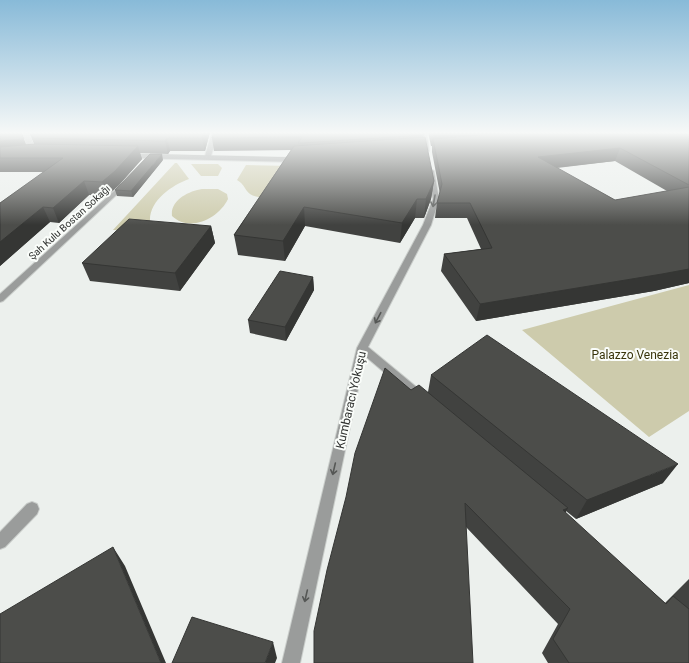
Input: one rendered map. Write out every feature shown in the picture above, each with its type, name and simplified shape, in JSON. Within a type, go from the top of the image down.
[{"type":"street","points":[[141,166],[144,163]]},
{"type":"street","name":"Kumbaracı Yokuşu","points":[[291,663],[362,348],[427,225],[436,199],[429,163]]},
{"type":"street","name":"Şah Kulu Bostan Sokağı","points":[[0,299],[132,177]]},
{"type":"street","points":[[362,348],[434,409]]},
{"type":"street","points":[[0,542],[32,509]]},
{"type":"green space","points":[[175,163],[177,163],[189,179],[176,185],[157,201],[153,207],[150,221],[139,231],[113,230]]},
{"type":"green space","points":[[191,164],[218,164],[222,168],[218,176],[201,176]]},
{"type":"green space","points":[[246,165],[291,166],[272,198],[257,197],[252,195],[237,180]]},
{"type":"green space","points":[[202,189],[218,189],[227,194],[228,199],[218,212],[203,221],[187,223],[179,221],[172,216],[174,205],[181,197]]},
{"type":"green space","name":"Palazzo Venezia","points":[[689,285],[689,411],[649,437],[522,330]]},
{"type":"building","points":[[56,163],[122,163],[102,182],[84,181],[53,208],[43,207],[0,242],[0,203]]},
{"type":"building","points":[[141,163],[155,163],[131,191],[115,190]]},
{"type":"building","points":[[283,163],[430,163],[434,181],[426,199],[417,199],[402,223],[304,207],[283,241],[234,235]]},
{"type":"building","points":[[438,163],[549,163],[615,200],[689,187],[689,269],[480,304],[444,254],[492,248],[470,203],[437,203],[442,184]]},
{"type":"building","points":[[648,163],[689,163],[689,185]]},
{"type":"building","points":[[129,219],[211,226],[175,273],[82,263]]},
{"type":"building","points":[[280,271],[313,277],[285,327],[248,320]]},
{"type":"building","points":[[487,335],[678,464],[587,500],[431,375]]},
{"type":"building","points":[[385,368],[411,390],[419,385],[568,508],[563,510],[666,604],[673,596],[689,609],[689,663],[569,663],[553,639],[570,609],[465,503],[473,663],[314,663],[314,631],[355,453]]},
{"type":"building","points":[[113,547],[161,663],[0,663],[0,614]]},
{"type":"building","points":[[192,617],[273,642],[265,663],[172,663]]}]
